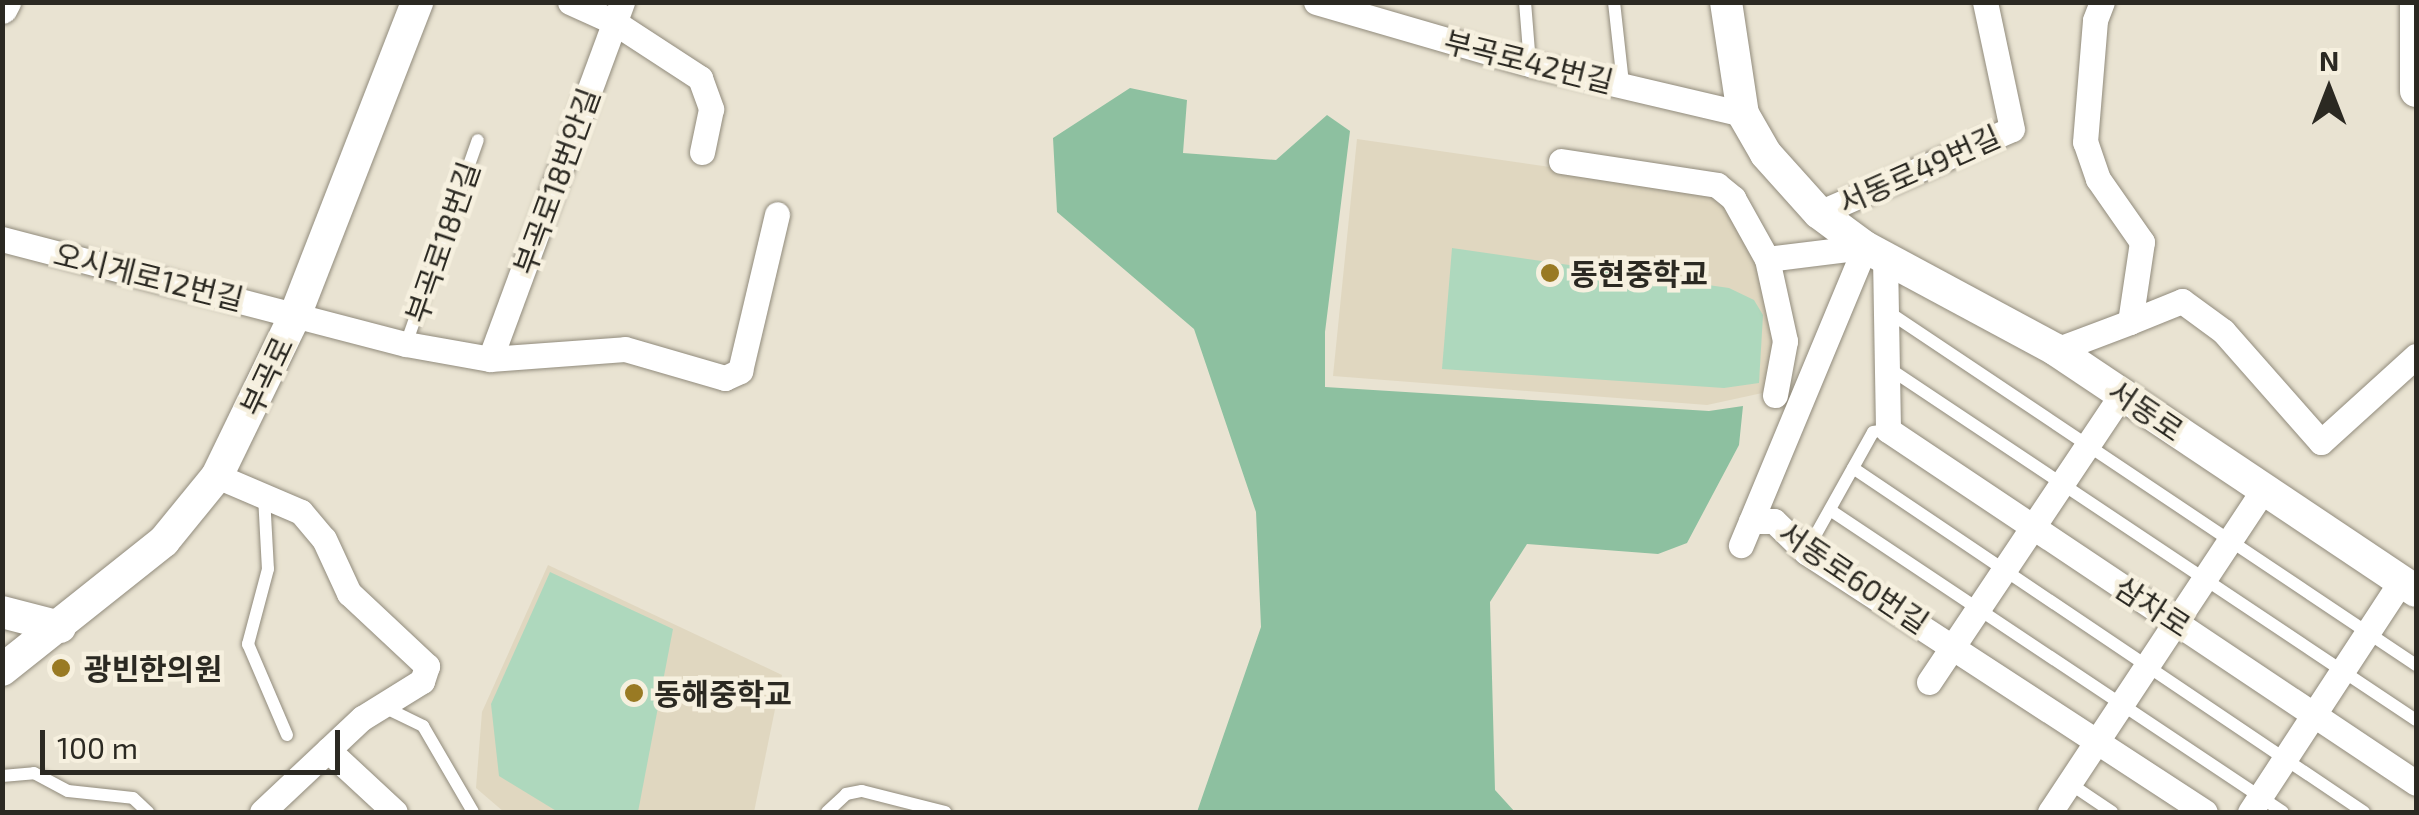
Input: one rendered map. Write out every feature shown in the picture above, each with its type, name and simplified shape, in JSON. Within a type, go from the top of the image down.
[{"type":"street","name":"부곡로","points":[[2,670],[164,541],[218,476],[296,312],[417,2]]},
{"type":"street","points":[[570,2],[618,12],[700,78],[711,109],[702,152]]},
{"type":"street","name":"부곡로42번길","points":[[1316,2],[1530,64],[1743,114]]},
{"type":"street","name":"서동로","points":[[1726,2],[1743,114],[1766,154],[1819,213],[1875,252],[2056,350],[2409,586]]},
{"type":"street","name":"서동로49번길","points":[[1819,213],[2012,129],[1985,2]]},
{"type":"street","points":[[2102,2],[2090,58],[2085,142],[2098,179],[2142,242],[2130,322]]},
{"type":"street","points":[[2416,2],[2416,91]]},
{"type":"street","name":"부곡로18번안길","points":[[490,359],[618,12]]},
{"type":"street","points":[[1562,161],[1717,184],[1734,198],[1768,258],[1784,342],[1774,395]]},
{"type":"street","name":"부곡로18번길","points":[[296,312],[406,344],[490,359],[625,349],[721,378],[738,374],[762,298],[764,250],[778,214]]},
{"type":"street","name":"오시게로12번길","points":[[2,239],[296,312]]},
{"type":"street","points":[[1768,258],[1875,252]]},
{"type":"street","points":[[1875,252],[1884,309],[1888,430]]},
{"type":"street","points":[[1741,545],[1875,252]]},
{"type":"street","points":[[2056,350],[2182,301],[2223,330],[2321,442],[2416,356]]},
{"type":"street","name":"서동로60번길","points":[[1929,682],[2122,394]]},
{"type":"street","name":"삼차로","points":[[1888,430],[2416,783]]},
{"type":"street","points":[[218,476],[301,512],[324,540],[349,594],[421,656],[427,666],[422,681],[382,706],[328,750],[262,812]]},
{"type":"street","points":[[2050,812],[2264,489]]},
{"type":"street","name":"서동로60번길","points":[[1751,520],[1774,521],[1806,552],[1954,644],[2206,812]]},
{"type":"street","points":[[2255,805],[2368,632],[2409,586]]},
{"type":"street","points":[[2,612],[60,627]]},
{"type":"street","points":[[328,750],[395,812]]},
{"type":"lane","points":[[1525,2],[1530,64]]},
{"type":"lane","points":[[1614,2],[1623,84]]},
{"type":"lane","name":"부곡로18번길","points":[[406,344],[478,140]]},
{"type":"lane","points":[[1884,309],[2416,665]]},
{"type":"lane","points":[[1885,366],[2416,720]]},
{"type":"lane","points":[[1806,552],[1873,432],[1888,430]]},
{"type":"lane","points":[[1853,468],[2364,812]]},
{"type":"lane","points":[[264,496],[268,569],[248,644],[287,736]]},
{"type":"lane","name":"서동로60번길","points":[[1830,510],[2121,705],[2255,805],[2283,812]]},
{"type":"lane","points":[[382,706],[423,726],[474,812]]},
{"type":"lane","points":[[2,776],[34,772],[68,791],[133,798],[148,812]]},
{"type":"lane","points":[[2069,783],[2112,812]]},
{"type":"lane","points":[[827,812],[846,794],[862,791],[944,812]]},
{"type":"shaded area","name":"동현중학교","points":[[1357,139],[1716,191],[1765,282],[1775,348],[1767,392],[1707,405],[1333,376]]},
{"type":"shaded area","name":"동해중학교","points":[[548,565],[782,675],[754,812],[504,812],[476,788],[482,712]]},
{"type":"green space","points":[[1130,88],[1187,100],[1183,153],[1276,160],[1327,115],[1350,131],[1325,332],[1325,387],[1709,411],[1743,406],[1739,445],[1687,543],[1658,554],[1527,544],[1490,602],[1495,790],[1515,812],[1197,812],[1261,627],[1256,512],[1194,329],[1057,212],[1053,138]]},
{"type":"green space","points":[[1452,248],[1729,288],[1754,300],[1763,315],[1759,383],[1724,388],[1442,369]]},
{"type":"green space","points":[[550,572],[673,629],[638,812],[558,812],[499,776],[491,704]]},
{"type":"place","name":"동현중학교","points":[[1550,273]]},
{"type":"place","name":"광빈한의원","points":[[61,668]]},
{"type":"place","name":"동해중학교","points":[[634,693]]}]
